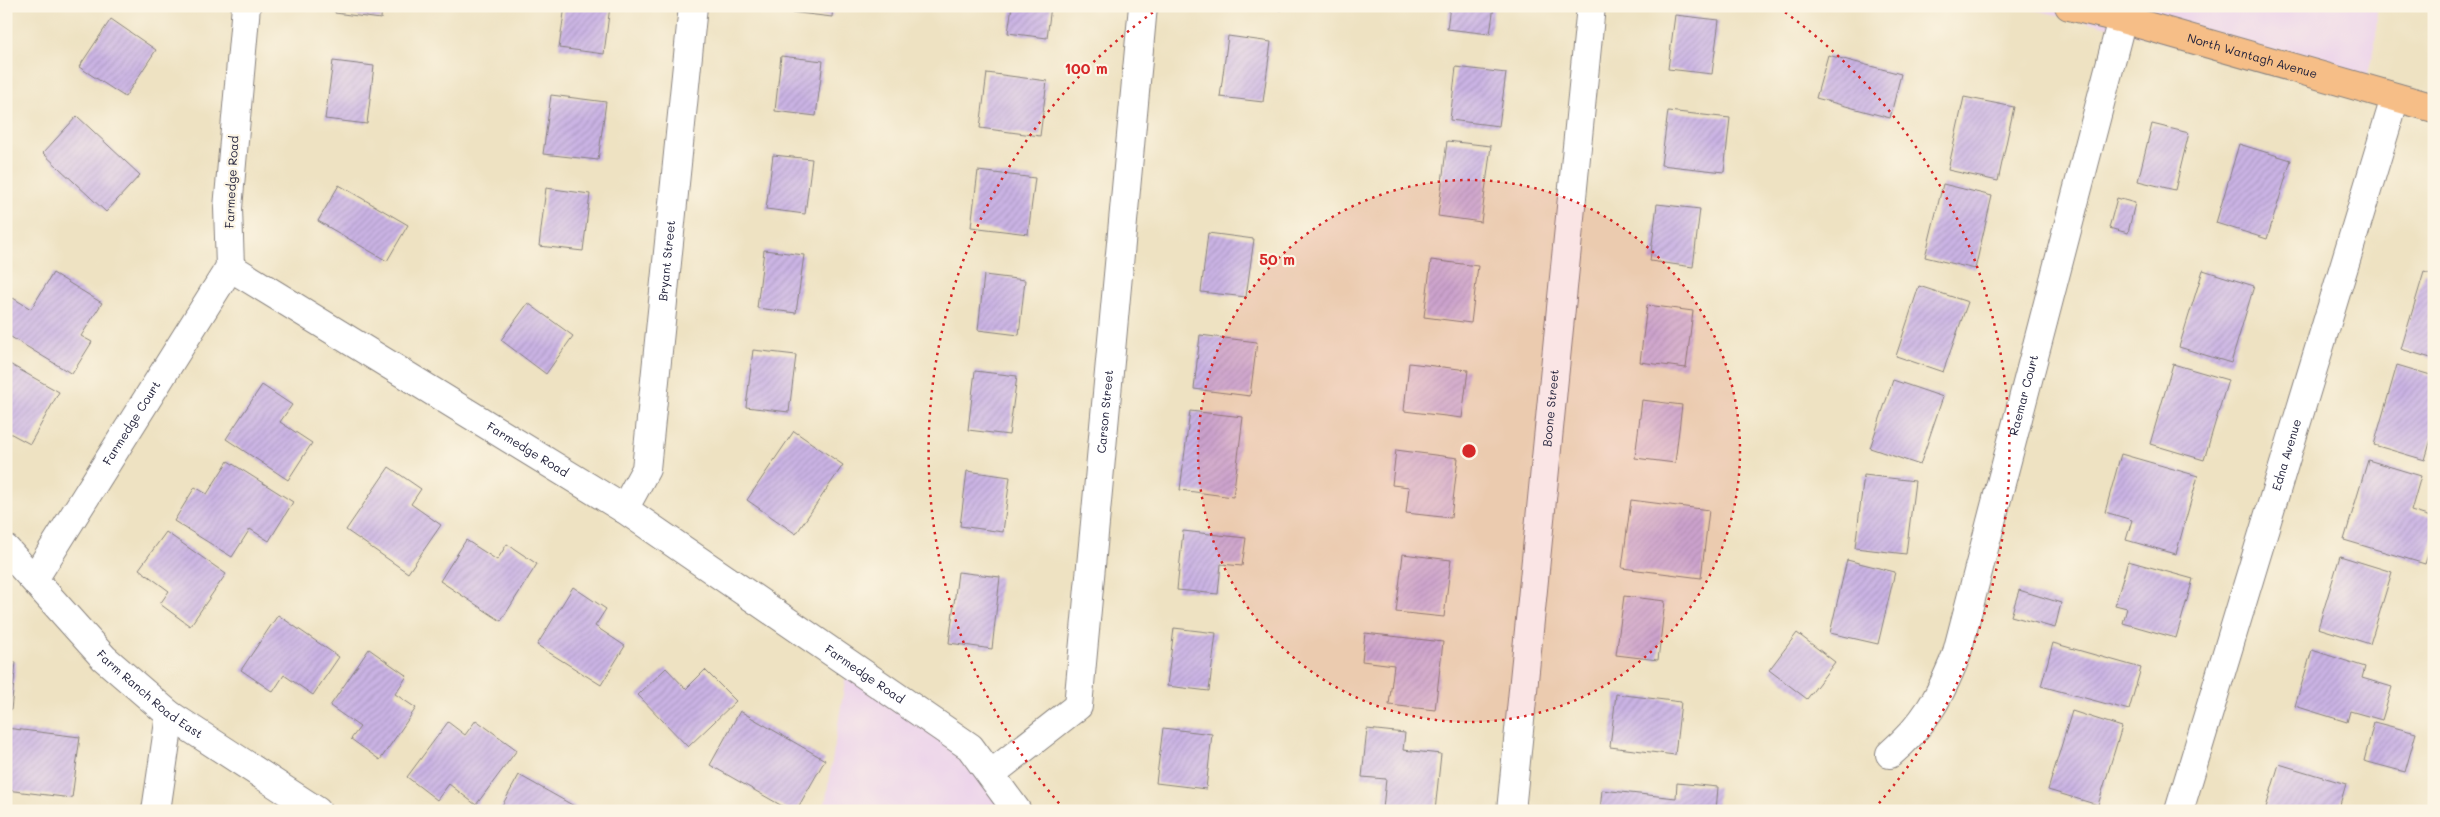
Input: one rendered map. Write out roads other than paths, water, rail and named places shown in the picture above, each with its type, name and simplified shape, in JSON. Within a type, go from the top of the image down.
[{"type":"main road","name":"North Wantagh Avenue","points":[[2069,6],[2122,19],[2434,108]]},
{"type":"street","name":"Farmedge Road","points":[[246,6],[228,208],[230,267],[624,509],[970,747],[1017,811]]},
{"type":"street","name":"Bryant Street","points":[[624,509],[646,469],[693,6]]},
{"type":"street","name":"Carson Street","points":[[991,774],[1078,706],[1143,6]]},
{"type":"street","name":"Boone Street","points":[[1511,811],[1591,6]]},
{"type":"street","name":"Raemar Court","points":[[1890,754],[1922,722],[1939,698],[1956,656],[2122,19]]},
{"type":"street","name":"Edna Avenue","points":[[2179,811],[2396,98]]},
{"type":"street","name":"Farmedge Court","points":[[34,579],[230,267]]},
{"type":"street","name":"Farm Ranch Road East","points":[[6,549],[104,658],[170,716],[317,811]]},
{"type":"street","points":[[156,811],[170,716]]}]
